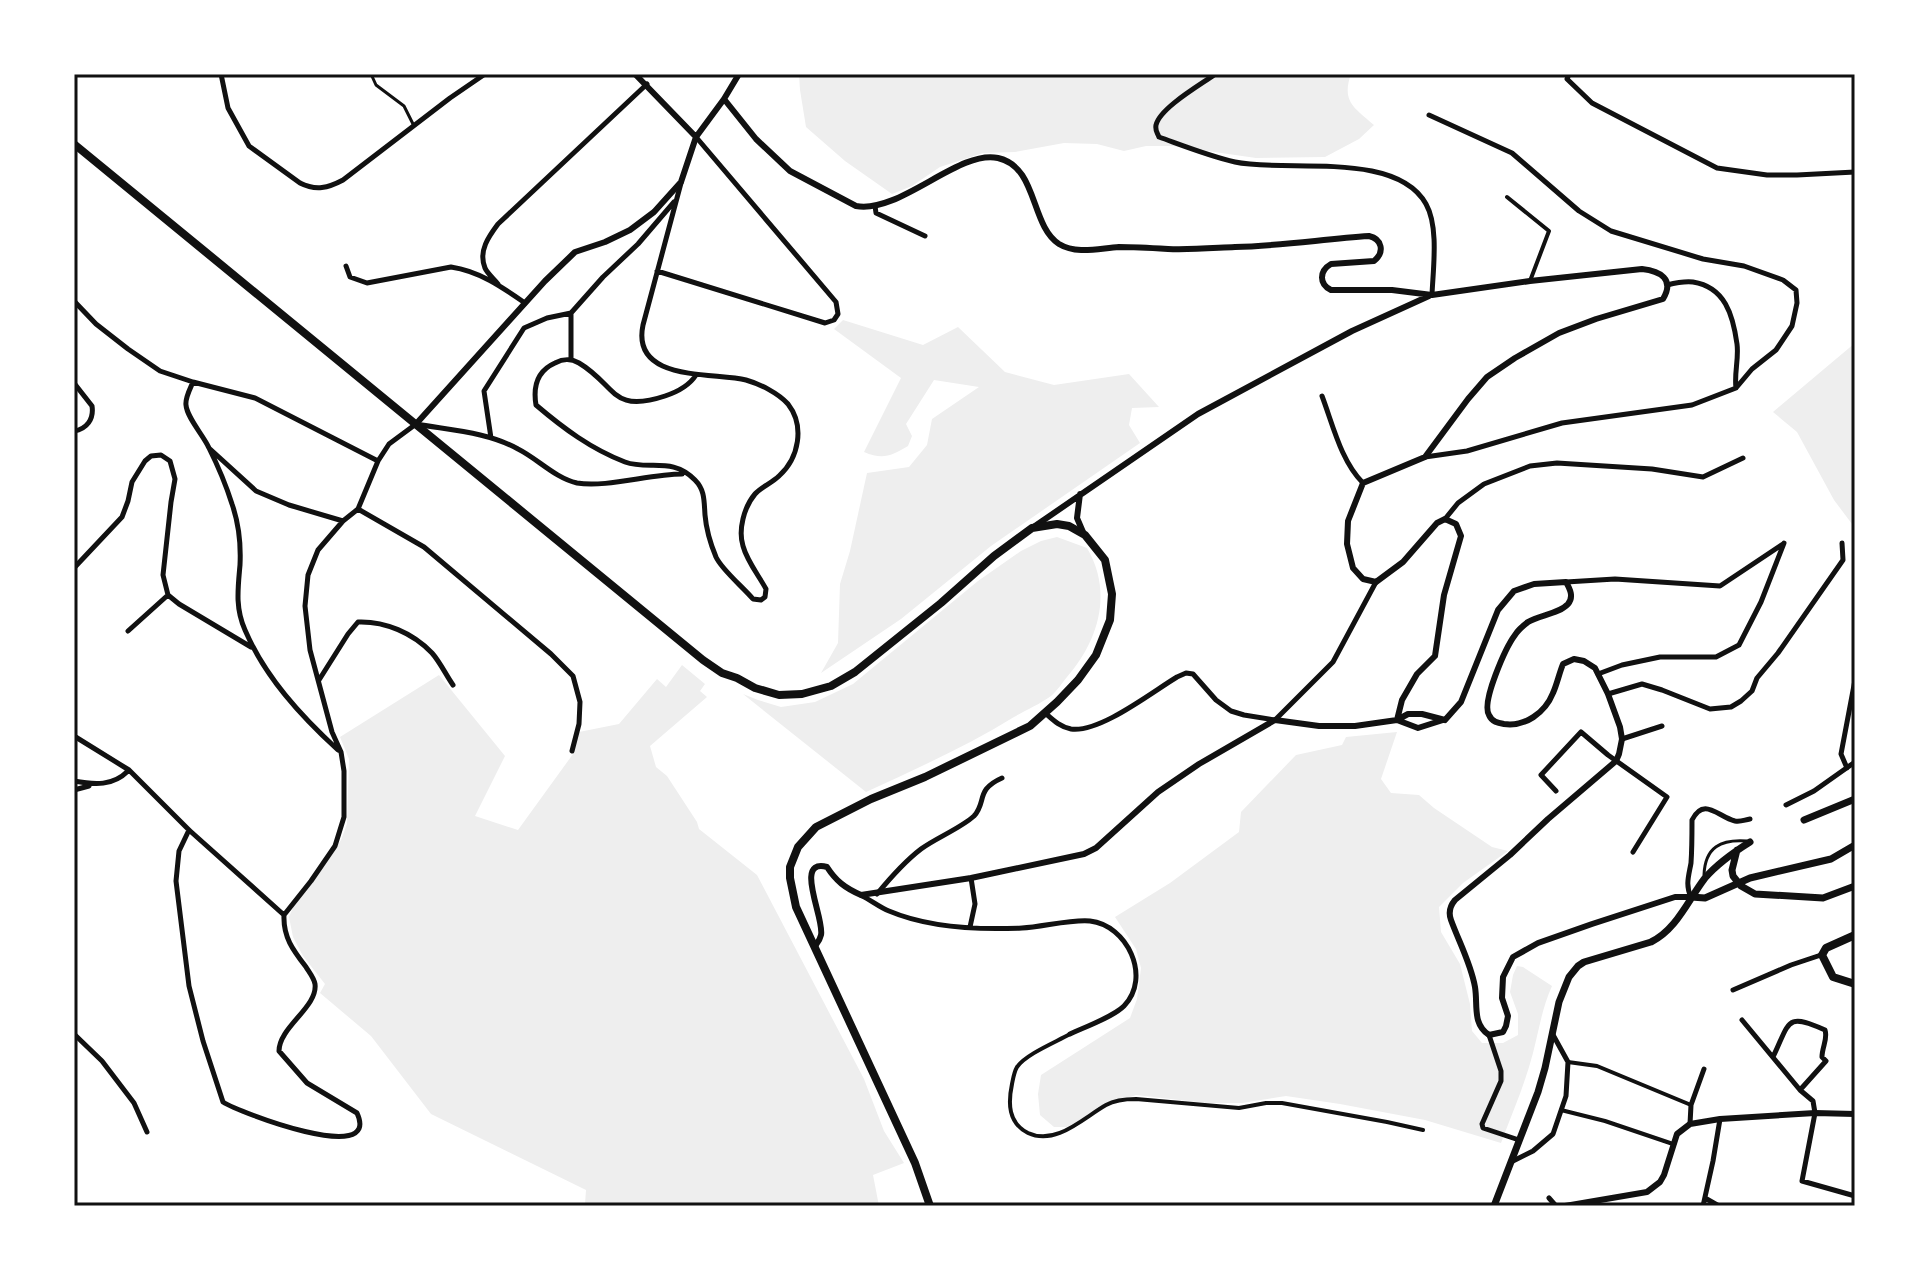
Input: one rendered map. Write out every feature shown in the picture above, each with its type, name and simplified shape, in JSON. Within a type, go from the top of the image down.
[{"type":"main road","points":[[74,144],[703,660],[722,673],[755,688],[779,695],[802,694],[831,686],[855,672],[1032,528],[1057,524],[1069,526],[1085,535],[1105,560],[1112,594],[1110,620],[1096,655],[1078,680],[1030,726],[816,827],[798,847],[790,867],[796,907],[915,1163],[930,1206]]},
{"type":"main road","points":[[1804,820],[1852,802]]},
{"type":"main road","points":[[1494,1206],[1539,1089],[1559,1002],[1569,977],[1578,966],[1591,959],[1660,937],[1722,860],[1750,842]]},
{"type":"main road","points":[[1691,897],[1705,898],[1737,883],[1831,859],[1855,845]]},
{"type":"main road","points":[[1737,850],[1732,873],[1737,883],[1755,894],[1823,898],[1855,886]]},
{"type":"main road","points":[[1855,935],[1826,948],[1822,955],[1833,977],[1855,984]]},
{"type":"street","points":[[221,74],[228,108],[249,146],[306,187],[322,189],[343,180],[485,74]]},
{"type":"street","points":[[635,74],[696,137],[836,302],[838,314],[827,323],[813,320],[657,271]]},
{"type":"street","points":[[696,375],[688,385],[667,395],[640,403],[631,402],[615,395],[580,363],[562,360],[541,373],[535,389],[536,405],[600,452],[630,464],[668,465],[695,480],[704,496],[705,517],[717,559],[753,599],[763,599],[766,589],[743,547],[741,533],[748,505],[756,493],[780,476],[795,450],[797,425],[788,405],[772,392],[746,380],[682,373],[659,364],[644,348],[642,332],[681,182],[696,137],[739,74]]},
{"type":"street","points":[[1569,74],[1567,79],[1592,103],[1717,168],[1767,175],[1855,172]]},
{"type":"street","points":[[1214,75],[1176,100],[1159,119],[1156,128],[1159,137],[1237,163],[1353,168],[1402,181],[1421,196],[1432,217],[1432,295]]},
{"type":"street","points":[[498,284],[485,268],[483,251],[488,237],[498,224],[647,84]]},
{"type":"street","points":[[724,99],[756,139],[790,171],[847,202],[866,208],[970,162],[1000,158],[1018,170],[1050,235],[1066,248],[1239,247],[1369,236],[1380,245],[1377,259],[1328,266],[1321,276],[1326,287],[1331,290],[1392,290],[1432,295],[1642,269],[1665,277],[1667,285],[1663,299],[1559,333],[1487,377],[1425,457]]},
{"type":"street","points":[[1376,582],[1363,579],[1353,568],[1347,544],[1348,521],[1363,483],[1425,457],[1467,451],[1562,423],[1692,405],[1736,388],[1752,369],[1776,350],[1792,326],[1797,303],[1796,290],[1783,280],[1744,266],[1703,259],[1611,231],[1579,211],[1512,153],[1429,115]]},
{"type":"street","points":[[189,830],[179,851],[176,881],[189,986],[223,1102],[299,1131],[350,1135],[359,1126],[357,1113],[307,1083],[279,1051],[280,1040],[312,998],[316,986],[292,947],[284,928],[284,915],[335,846],[344,817],[341,752],[332,732],[310,650],[305,606],[308,575],[318,550],[358,509],[378,461],[389,444],[416,424],[575,252],[630,230],[654,212],[681,182]]},
{"type":"street","points":[[1507,197],[1549,231],[1530,281]]},
{"type":"street","points":[[491,438],[484,391],[524,328],[547,318],[571,313],[677,199]]},
{"type":"street","points":[[875,206],[876,213],[925,236]]},
{"type":"street","points":[[346,266],[350,277],[367,283],[451,267],[464,269],[498,284],[525,303]]},
{"type":"street","points":[[1667,285],[1690,281],[1713,288],[1729,307],[1737,343],[1736,388]]},
{"type":"street","points":[[1032,528],[1198,414],[1352,331],[1432,295]]},
{"type":"street","points":[[74,301],[96,324],[160,371],[255,398],[378,461]]},
{"type":"street","points":[[571,313],[571,360]]},
{"type":"street","points":[[193,382],[186,405],[209,447],[238,523],[240,561],[237,603],[243,628],[281,689],[309,723],[341,752]]},
{"type":"street","points":[[74,383],[93,410],[89,423],[74,431]]},
{"type":"street","points":[[1322,396],[1344,455],[1363,483]]},
{"type":"street","points":[[416,424],[491,438],[517,448],[566,479],[578,483],[687,474]]},
{"type":"street","points":[[209,447],[256,491],[289,505],[343,521]]},
{"type":"street","points":[[74,568],[122,517],[132,482],[145,461],[154,455],[161,455],[170,461],[175,479],[163,575],[168,595],[254,648]]},
{"type":"street","points":[[861,895],[971,878],[1072,857],[1096,848],[1158,792],[1275,720],[1333,662],[1376,582],[1403,562],[1458,503],[1484,484],[1530,466],[1557,463],[1652,469],[1703,477],[1743,458]]},
{"type":"street","points":[[1080,494],[1077,518],[1085,535]]},
{"type":"street","points":[[358,509],[424,547],[573,676],[580,702],[579,724],[572,751]]},
{"type":"street","points":[[1397,720],[1402,700],[1417,674],[1435,656],[1444,595],[1461,536],[1456,524],[1445,519]]},
{"type":"street","points":[[1397,720],[1418,728],[1445,720],[1461,702],[1498,610],[1514,591],[1534,584],[1615,579],[1720,586],[1784,543],[1761,602],[1739,645],[1716,657],[1660,657],[1598,674]]},
{"type":"street","points":[[1608,694],[1642,684],[1710,709],[1731,707],[1741,701],[1752,691],[1757,678],[1843,560],[1842,543]]},
{"type":"street","points":[[1519,1140],[1483,1128],[1501,1081],[1501,1071],[1489,1035],[1482,1030],[1477,1019],[1472,975],[1449,913],[1455,900],[1616,761],[1621,747],[1620,727],[1608,694],[1595,668],[1584,661],[1570,660],[1563,664],[1548,703],[1526,722],[1511,725],[1496,722],[1488,715],[1488,699],[1515,633],[1530,621],[1567,605],[1571,593],[1566,582]]},
{"type":"street","points":[[128,631],[168,595]]},
{"type":"street","points":[[319,680],[358,622],[375,622],[406,633],[432,654],[453,685]]},
{"type":"street","points":[[1045,712],[1068,729],[1092,727],[1186,673],[1198,677],[1216,700],[1231,711],[1244,715],[1319,726],[1355,726],[1397,720],[1408,714],[1445,720]]},
{"type":"street","points":[[1847,768],[1841,754],[1855,680]]},
{"type":"street","points":[[1622,739],[1662,726]]},
{"type":"street","points":[[1556,791],[1541,775],[1581,732],[1667,797],[1633,852]]},
{"type":"street","points":[[74,736],[129,770],[189,830],[284,915]]},
{"type":"street","points":[[1786,805],[1814,791],[1855,762]]},
{"type":"street","points":[[74,790],[115,781],[129,770]]},
{"type":"street","points":[[877,894],[896,870],[976,814],[983,793],[991,783],[1002,778]]},
{"type":"street","points":[[74,781],[92,785]]},
{"type":"street","points":[[1489,1035],[1503,1032],[1506,1026],[1508,1016],[1502,998],[1503,977],[1513,957],[1538,943],[1592,924],[1675,897],[1691,897],[1687,882],[1695,814],[1707,809],[1732,820],[1750,819]]},
{"type":"street","points":[[815,946],[822,931],[821,917],[810,878],[813,868],[820,865],[827,867],[835,880],[849,890],[885,909],[935,925],[1022,928],[1089,920],[1121,935],[1135,964],[1129,1000],[1121,1009],[1026,1059],[1014,1074],[1008,1100],[1011,1115],[1026,1132],[1039,1136],[1058,1135],[1108,1104],[1136,1099],[1239,1108],[1282,1103],[1423,1130]]},
{"type":"street","points":[[970,927],[975,904],[971,878]]},
{"type":"street","points":[[1733,990],[1822,955]]},
{"type":"street","points":[[1742,1020],[1800,1090],[1813,1101],[1815,1113],[1802,1181],[1855,1196]]},
{"type":"street","points":[[1773,1057],[1792,1021],[1803,1020],[1825,1030],[1827,1035],[1822,1057],[1826,1061],[1800,1090]]},
{"type":"street","points":[[1510,1163],[1533,1151],[1553,1134],[1566,1096],[1568,1062],[1552,1033]]},
{"type":"street","points":[[74,1034],[102,1061],[134,1103],[147,1132]]},
{"type":"street","points":[[1568,1062],[1597,1066],[1691,1105]]},
{"type":"street","points":[[1690,1124],[1691,1105],[1704,1069]]},
{"type":"street","points":[[1561,1110],[1673,1144]]},
{"type":"street","points":[[1565,1206],[1647,1192],[1664,1175],[1677,1134],[1690,1124],[1815,1113],[1855,1114]]},
{"type":"street","points":[[1703,1206],[1720,1119]]},
{"type":"street","points":[[1549,1198],[1556,1206]]},
{"type":"street","points":[[1705,1198],[1719,1206]]},
{"type":"lane","points":[[371,74],[376,85],[404,106],[414,126]]},
{"type":"lane","points":[[1704,879],[1705,864],[1712,850],[1724,842],[1750,842]]},
{"type":"shaded area","points":[[799,74],[1351,74],[1349,98],[1374,125],[1359,139],[1325,157],[1256,158],[1173,146],[1146,146],[1124,151],[1097,144],[1064,143],[1015,152],[983,153],[940,167],[912,186],[892,194],[845,161],[806,127]]},
{"type":"shaded area","points":[[843,320],[923,345],[958,327],[1005,372],[1054,385],[1129,374],[1159,407],[1132,408],[1129,425],[1140,443],[991,546],[901,619],[821,673],[838,643],[840,584],[867,473],[909,467],[927,445],[932,419],[979,387],[934,380],[906,424],[912,436],[908,446],[887,456],[864,452],[901,378],[834,329]]},
{"type":"shaded area","points":[[1855,343],[1855,528],[1834,500],[1797,432],[1773,412]]},
{"type":"shaded area","points":[[1057,537],[1087,548],[1095,565],[1101,598],[1099,615],[1087,647],[1051,696],[941,757],[866,792],[743,694],[781,707],[815,702],[853,684],[978,581],[1021,551]]},
{"type":"shaded area","points":[[682,665],[705,684],[700,691],[707,697],[650,746],[656,767],[667,776],[699,829],[757,875],[864,1079],[884,1131],[904,1163],[873,1175],[879,1206],[585,1204],[586,1190],[431,1114],[371,1036],[320,993],[325,984],[303,956],[293,937],[289,917],[294,905],[341,840],[347,824],[349,759],[340,737],[439,675],[505,756],[475,816],[518,830],[573,754],[579,732],[619,724],[657,679],[666,687]]},
{"type":"shaded area","points":[[1397,732],[1381,779],[1391,793],[1419,795],[1492,847],[1508,851],[1463,883],[1439,907],[1441,932],[1460,964],[1470,1004],[1472,1031],[1482,1043],[1503,1043],[1518,1035],[1518,1014],[1510,992],[1517,966],[1552,986],[1526,1076],[1501,1143],[1425,1120],[1286,1096],[1242,1103],[1206,1103],[1136,1095],[1112,1103],[1067,1127],[1054,1127],[1040,1115],[1038,1094],[1041,1075],[1130,1018],[1137,999],[1141,968],[1136,949],[1115,917],[1170,883],[1239,832],[1241,812],[1296,755],[1342,745],[1346,737]]}]
